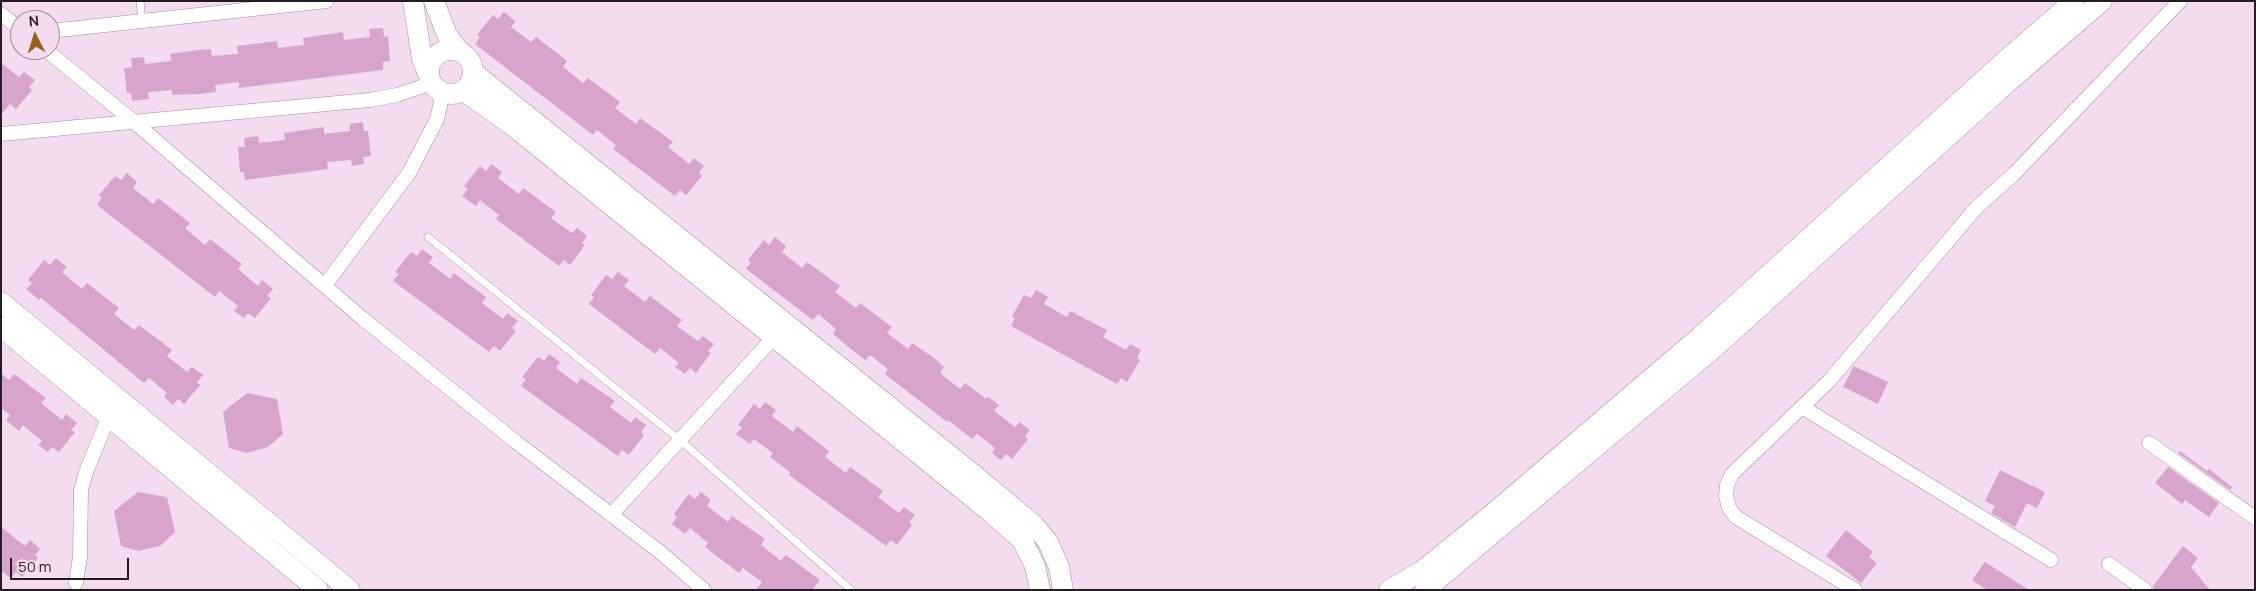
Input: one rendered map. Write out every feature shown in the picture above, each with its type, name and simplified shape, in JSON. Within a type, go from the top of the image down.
[{"type":"street","points":[[60,30],[327,1]]},
{"type":"street","points":[[412,1],[422,59],[435,84],[457,94],[464,91],[472,80],[474,73],[470,59],[458,50],[447,35],[434,1]]},
{"type":"street","points":[[1389,590],[1422,571],[1491,515],[1702,335],[2006,60],[2074,1]]},
{"type":"street","points":[[1426,590],[1714,348],[2007,83],[2102,1]]},
{"type":"street","points":[[1855,590],[1736,517],[1729,508],[1726,496],[1727,485],[1732,474],[1830,381],[1977,207],[2014,174],[2180,1]]},
{"type":"street","points":[[325,285],[409,173],[437,119],[435,84],[429,68],[436,55],[443,51],[458,50]]},
{"type":"street","points":[[58,60],[134,121],[362,318],[704,590]]},
{"type":"street","points":[[474,73],[1034,525],[1048,542],[1058,567],[1063,590]]},
{"type":"street","points":[[1,134],[370,100],[435,84]]},
{"type":"street","points":[[464,91],[513,126],[988,510],[1022,540],[1034,566],[1040,590]]},
{"type":"street","points":[[1,302],[113,407],[318,590]]},
{"type":"street","points":[[1,327],[113,407],[350,590]]},
{"type":"street","points":[[611,515],[774,338]]},
{"type":"street","points":[[73,587],[80,557],[80,490],[113,407]]},
{"type":"street","points":[[1802,407],[2051,560]]},
{"type":"street","points":[[2149,443],[2255,518]]},
{"type":"street","points":[[2110,564],[2145,590]]},
{"type":"lane","points":[[140,1],[142,21]]},
{"type":"lane","points":[[428,237],[680,440],[851,590]]},
{"type":"building","points":[[504,12],[515,21],[511,27],[531,42],[536,37],[557,53],[567,61],[563,67],[583,83],[588,78],[620,102],[615,108],[636,124],[640,118],[673,142],[668,147],[689,164],[694,158],[704,166],[699,173],[702,176],[686,195],[680,190],[675,196],[613,149],[616,145],[597,130],[593,135],[475,44],[480,37],[477,35],[493,15],[498,19]]},
{"type":"building","points":[[383,28],[384,37],[388,36],[390,61],[383,62],[383,70],[239,88],[239,82],[215,85],[216,92],[199,94],[172,95],[172,90],[148,92],[149,99],[132,101],[131,93],[127,93],[124,68],[132,67],[131,58],[144,57],[145,64],[171,61],[170,54],[198,50],[211,49],[212,56],[238,54],[237,46],[277,41],[278,48],[304,45],[303,38],[343,32],[344,40],[370,37],[369,29]]},
{"type":"building","points":[[1,63],[19,77],[24,72],[35,80],[29,87],[32,90],[16,109],[10,104],[1,115]]},
{"type":"building","points":[[363,122],[364,131],[368,131],[371,156],[363,157],[364,164],[352,166],[351,160],[327,162],[328,169],[245,180],[244,172],[240,172],[238,147],[245,147],[244,138],[258,136],[259,143],[285,140],[284,133],[324,127],[324,134],[350,131],[350,124]]},
{"type":"building","points":[[491,164],[502,172],[498,178],[519,194],[523,188],[556,212],[551,218],[572,233],[577,228],[587,236],[582,243],[585,245],[570,265],[564,260],[559,266],[496,219],[499,215],[480,200],[476,206],[462,196],[468,189],[464,186],[480,166],[486,171]]},
{"type":"building","points":[[127,173],[137,182],[133,188],[153,204],[158,198],[190,223],[185,228],[205,245],[210,239],[242,264],[238,269],[258,286],[262,280],[273,289],[267,296],[271,298],[255,318],[248,313],[244,318],[234,311],[238,306],[219,291],[215,297],[97,205],[102,198],[99,195],[115,176],[121,180]]},
{"type":"building","points":[[775,237],[786,246],[782,252],[802,268],[807,262],[840,286],[835,292],[856,308],[860,303],[892,327],[887,333],[908,349],[912,343],[934,358],[944,367],[940,373],[960,389],[965,383],[986,399],[988,397],[999,405],[994,411],[1015,427],[1020,422],[1030,430],[1025,437],[1028,439],[1012,459],[1006,454],[1001,460],[992,453],[995,448],[977,434],[972,439],[948,420],[947,422],[885,374],[888,369],[870,355],[865,360],[852,350],[833,334],[836,329],[818,314],[813,320],[746,269],[751,262],[748,260],[764,240],[769,245]]},
{"type":"building","points":[[422,249],[433,257],[429,263],[450,279],[454,273],[486,297],[482,303],[503,319],[507,313],[518,321],[512,328],[516,331],[500,351],[494,346],[489,352],[393,281],[399,274],[395,272],[411,252],[417,256]]},
{"type":"building","points":[[56,258],[67,267],[62,272],[82,289],[87,283],[119,308],[114,314],[134,330],[139,325],[172,350],[167,356],[187,372],[192,367],[203,375],[197,382],[200,385],[184,404],[178,399],[173,405],[164,397],[167,393],[149,378],[144,383],[41,298],[39,300],[26,289],[32,283],[28,280],[44,260],[50,265]]},
{"type":"building","points":[[618,272],[629,280],[624,286],[645,302],[650,296],[682,320],[677,326],[698,341],[703,336],[714,344],[708,351],[711,353],[696,373],[690,368],[685,374],[675,367],[679,363],[660,348],[655,354],[589,304],[594,297],[591,295],[606,275],[612,279]]},
{"type":"building","points":[[1036,290],[1048,297],[1044,304],[1067,317],[1070,311],[1107,330],[1103,337],[1126,350],[1130,344],[1141,350],[1137,358],[1140,360],[1127,382],[1121,378],[1117,384],[1011,326],[1015,318],[1012,316],[1024,295],[1031,298]]},
{"type":"building","points":[[549,354],[560,362],[556,368],[577,384],[581,378],[615,401],[610,407],[631,423],[635,417],[646,425],[641,432],[644,435],[629,455],[622,450],[618,456],[521,386],[526,379],[522,377],[538,357],[544,361]]},
{"type":"building","points":[[1854,366],[1888,382],[1878,404],[1843,387]]},
{"type":"building","points":[[1,373],[9,380],[14,374],[46,398],[41,403],[62,420],[66,414],[77,423],[71,430],[75,432],[59,452],[52,447],[48,452],[38,445],[42,441],[23,425],[19,431],[6,420],[10,415],[1,408]]},
{"type":"building","points":[[247,393],[277,399],[283,434],[268,447],[246,453],[229,448],[223,412]]},
{"type":"building","points":[[765,402],[776,410],[772,416],[793,432],[797,426],[829,451],[825,457],[846,473],[850,467],[883,491],[878,497],[899,513],[904,507],[915,515],[909,522],[912,525],[897,545],[891,540],[886,546],[789,475],[791,473],[770,457],[773,453],[754,439],[750,444],[736,434],[742,427],[738,425],[754,404],[760,409]]},
{"type":"building","points":[[2180,451],[2207,471],[2209,469],[2232,487],[2230,490],[2178,453]]},
{"type":"building","points":[[2168,467],[2219,503],[2209,517],[2185,500],[2182,504],[2155,483]]},
{"type":"building","points":[[2000,470],[2045,492],[2037,508],[2027,503],[2015,527],[1991,513],[1995,506],[1985,501]]},
{"type":"building","points":[[138,492],[167,497],[175,532],[160,546],[138,551],[121,546],[114,511]]},
{"type":"building","points":[[701,492],[711,500],[707,506],[728,522],[732,516],[765,539],[761,545],[781,561],[786,555],[820,580],[812,590],[756,590],[762,582],[743,568],[739,573],[705,547],[708,543],[690,528],[685,534],[672,524],[677,517],[674,514],[689,494],[695,499]]},
{"type":"building","points":[[1,527],[25,546],[30,540],[40,549],[35,555],[38,558],[22,577],[16,572],[11,578],[1,571]]},
{"type":"building","points":[[1846,530],[1873,552],[1869,557],[1877,563],[1861,583],[1826,556]]},
{"type":"building","points":[[2183,546],[2198,558],[2191,567],[2210,590],[2154,590],[2153,586]]},
{"type":"building","points":[[1985,562],[2029,590],[1987,590],[1972,580]]}]
